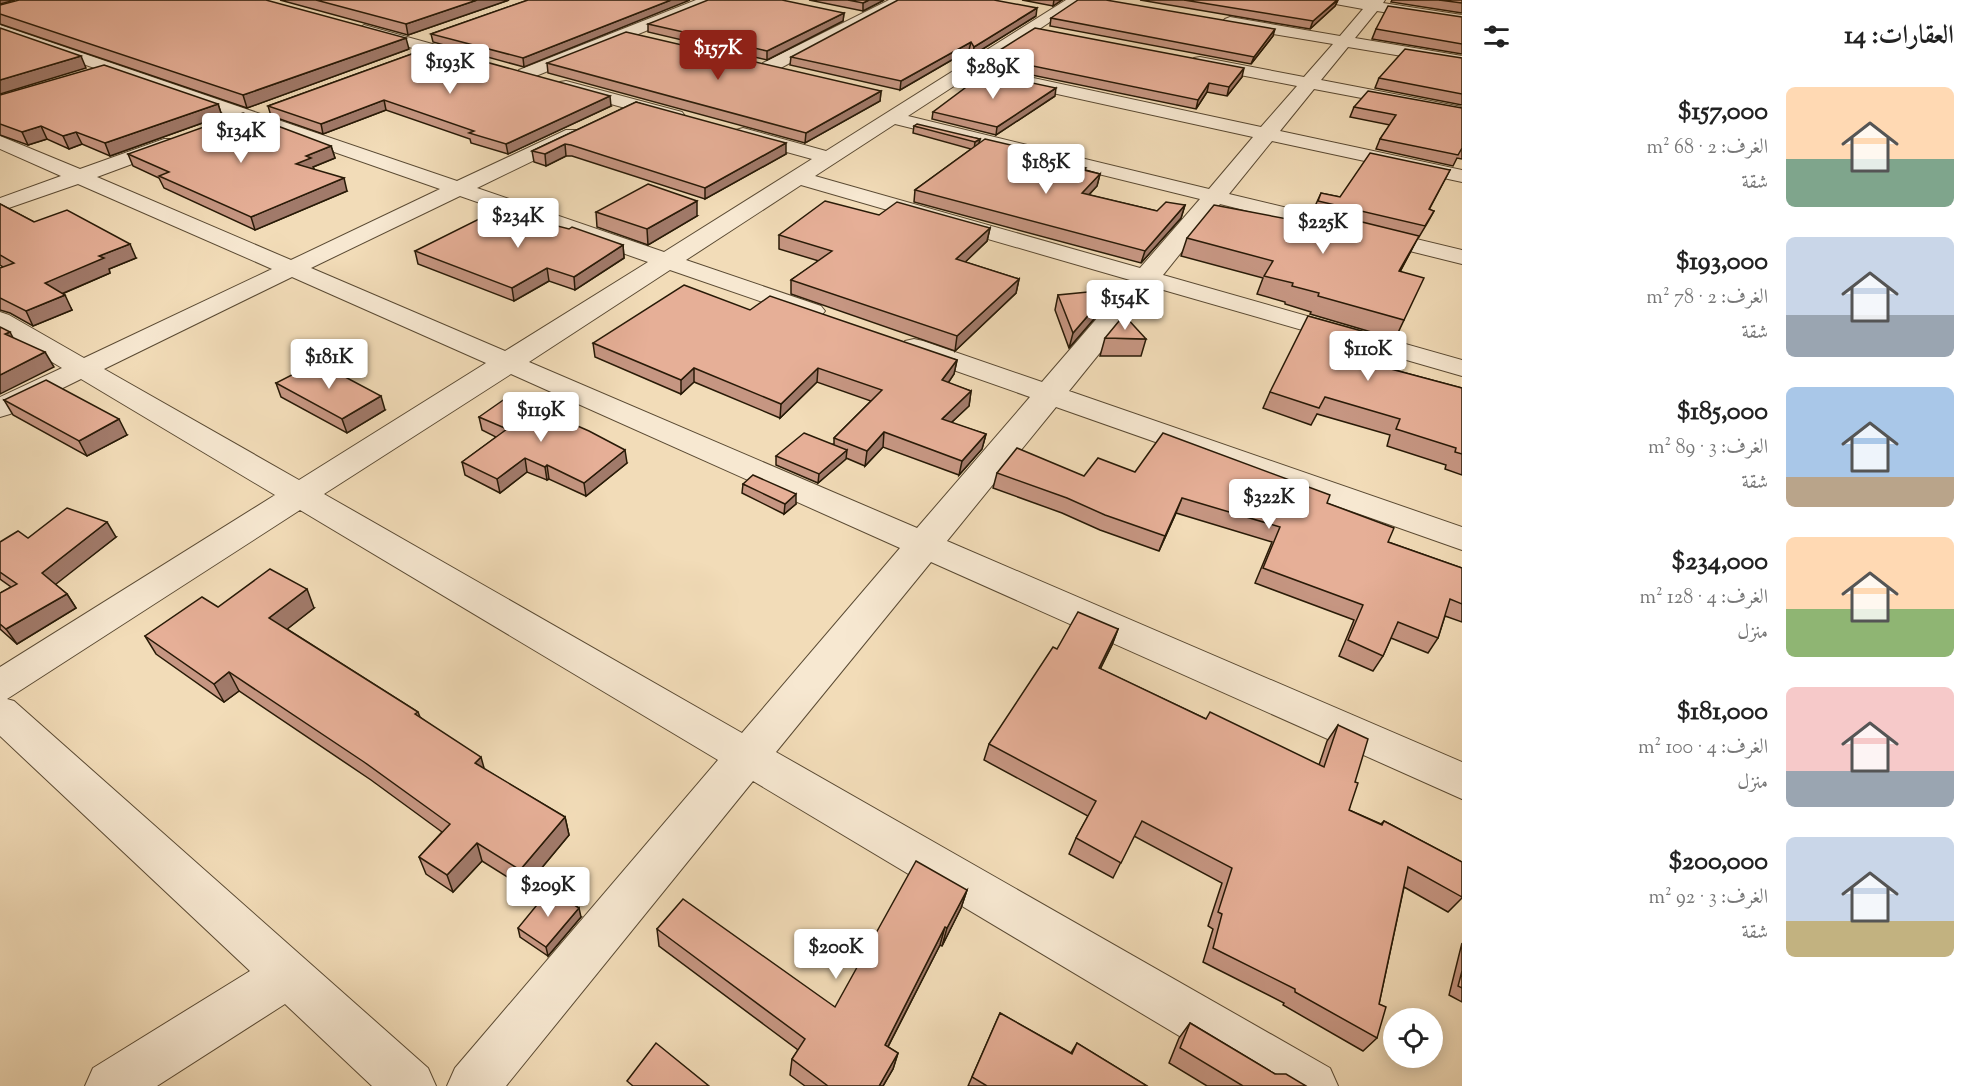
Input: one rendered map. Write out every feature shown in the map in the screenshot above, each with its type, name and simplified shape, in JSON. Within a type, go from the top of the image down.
[{"type":"street","points":[[525,74],[709,0]]},
{"type":"street","points":[[791,72],[763,66],[900,0]]},
{"type":"street","points":[[1335,0],[1375,3],[1462,20]]},
{"type":"street","points":[[473,1086],[1375,3]]},
{"type":"street","points":[[842,14],[864,18]]},
{"type":"street","points":[[0,686],[827,157],[899,105],[967,69],[1049,17]]},
{"type":"street","points":[[1216,20],[1462,61]]},
{"type":"street","points":[[343,24],[409,42],[432,42],[499,67],[690,120]]},
{"type":"street","points":[[0,30],[835,319]]},
{"type":"street","points":[[625,34],[658,42]]},
{"type":"street","points":[[400,60],[432,42]]},
{"type":"street","points":[[1181,58],[1462,112]]},
{"type":"street","points":[[77,78],[110,68]]},
{"type":"street","points":[[967,69],[1462,176]]},
{"type":"street","points":[[0,408],[634,104]]},
{"type":"street","points":[[899,105],[1214,196],[1462,257]]},
{"type":"street","points":[[724,129],[827,157]]},
{"type":"street","points":[[0,205],[191,136]]},
{"type":"street","points":[[0,142],[1462,781]]},
{"type":"street","points":[[796,177],[1462,368]]},
{"type":"street","points":[[0,320],[1312,1086]]},
{"type":"street","points":[[892,339],[1462,538]]},
{"type":"street","points":[[0,712],[410,1086]]},
{"type":"street","points":[[111,1086],[288,974]]},
{"type":"building","points":[[19,0],[266,0],[406,38],[243,95],[0,14],[0,5]]},
{"type":"building","points":[[316,0],[477,0],[406,24]]},
{"type":"building","points":[[528,0],[671,0],[523,58],[431,34]]},
{"type":"building","points":[[708,0],[782,0],[844,13],[767,51],[648,24]]},
{"type":"building","points":[[848,0],[869,0],[863,3]]},
{"type":"building","points":[[898,0],[994,0],[1037,8],[974,47],[971,42],[901,81],[791,57]]},
{"type":"building","points":[[1078,0],[1106,0],[1275,29],[1254,57],[1051,18]]},
{"type":"building","points":[[1184,0],[1337,0],[1313,21]]},
{"type":"building","points":[[1439,0],[1462,0],[1462,3]]},
{"type":"building","points":[[1388,6],[1462,17],[1462,44],[1376,29]]},
{"type":"building","points":[[0,28],[81,56],[0,80]]},
{"type":"building","points":[[1035,28],[1244,68],[1229,87],[1209,83],[1198,100],[989,57]]},
{"type":"building","points":[[626,32],[881,91],[806,133],[547,63]]},
{"type":"building","points":[[431,47],[610,96],[506,144],[469,133],[474,131],[384,100],[321,124],[268,106]]},
{"type":"building","points":[[1405,49],[1462,58],[1462,94],[1379,78]]},
{"type":"building","points":[[104,65],[218,104],[105,143],[76,132],[63,136],[41,126],[22,132],[0,124],[0,95]]},
{"type":"building","points":[[985,73],[1056,88],[997,127],[933,112]]},
{"type":"building","points":[[1368,91],[1462,108],[1462,148],[1458,155],[1380,139],[1396,115],[1354,107]]},
{"type":"building","points":[[636,102],[786,143],[705,188],[571,145],[565,144],[545,154],[532,151]]},
{"type":"building","points":[[243,113],[331,146],[306,156],[311,158],[296,164],[344,178],[251,217],[159,176],[169,172],[128,154]]},
{"type":"building","points":[[917,124],[980,139],[975,142],[914,126]]},
{"type":"building","points":[[985,139],[1040,152],[1035,156],[1086,168],[1084,170],[1100,174],[1082,193],[1157,211],[1166,202],[1185,205],[1145,251],[915,190]]},
{"type":"building","points":[[1370,153],[1450,170],[1429,209],[1434,211],[1425,226],[1318,201],[1321,193],[1340,197]]},
{"type":"building","points":[[648,184],[697,201],[647,229],[596,212]]},
{"type":"building","points":[[825,201],[879,215],[897,202],[990,228],[956,259],[1019,279],[957,336],[791,280],[832,251],[779,235]]},
{"type":"building","points":[[0,204],[34,222],[67,210],[130,244],[99,256],[104,258],[45,283],[65,295],[26,311],[0,298],[0,268],[14,263],[0,255]]},
{"type":"building","points":[[1214,205],[1303,222],[1306,216],[1310,217],[1313,210],[1419,236],[1399,271],[1424,278],[1404,320],[1318,296],[1319,293],[1292,286],[1293,283],[1264,276],[1273,261],[1187,238]]},
{"type":"building","points":[[497,210],[540,227],[546,223],[569,229],[572,227],[623,245],[574,277],[547,268],[512,288],[415,251]]},
{"type":"building","points":[[684,285],[750,310],[770,296],[957,360],[942,380],[971,391],[942,419],[986,434],[962,461],[884,432],[867,451],[834,438],[882,390],[818,368],[781,404],[694,368],[681,380],[593,343]]},
{"type":"building","points":[[1098,291],[1104,297],[1073,333],[1058,295]]},
{"type":"building","points":[[1124,315],[1146,339],[1105,338]]},
{"type":"building","points":[[1308,316],[1394,340],[1387,356],[1391,358],[1387,368],[1462,388],[1462,454],[1455,452],[1456,448],[1396,429],[1400,419],[1325,397],[1319,408],[1270,392]]},
{"type":"building","points":[[0,327],[10,332],[5,334],[45,352],[0,375]]},
{"type":"building","points":[[317,362],[381,396],[342,419],[276,383]]},
{"type":"building","points":[[46,380],[119,419],[79,441],[4,400]]},
{"type":"building","points":[[509,396],[589,431],[625,450],[584,483],[547,465],[545,467],[525,458],[497,479],[462,462],[507,429],[479,417]]},
{"type":"building","points":[[804,433],[847,450],[819,474],[776,456]]},
{"type":"building","points":[[1163,433],[1330,495],[1327,503],[1394,528],[1388,542],[1462,568],[1462,604],[1450,599],[1438,638],[1398,622],[1383,656],[1348,640],[1363,605],[1263,568],[1280,527],[1182,498],[1165,536],[997,473],[1017,448],[1084,476],[1098,458],[1135,472]]},
{"type":"building","points":[[753,475],[796,494],[785,504],[743,484]]},
{"type":"building","points":[[67,508],[107,522],[42,573],[67,594],[6,629],[0,624],[0,593],[17,584],[0,572],[0,542],[18,531],[28,538]]},
{"type":"building","points":[[270,569],[307,589],[269,618],[418,712],[415,714],[481,757],[475,763],[565,817],[520,870],[477,843],[447,875],[419,857],[450,824],[364,762],[229,672],[214,684],[145,636],[202,597],[218,607]]},
{"type":"building","points":[[1078,612],[1118,629],[1099,668],[1206,719],[1210,712],[1324,767],[1338,725],[1368,739],[1349,810],[1382,825],[1384,821],[1462,862],[1462,897],[1408,867],[1379,1004],[1386,1007],[1383,1008],[1383,1017],[1377,1038],[1295,992],[1295,989],[1213,948],[1222,914],[1218,912],[1232,868],[1142,821],[1121,863],[1076,838],[1096,801],[989,744],[1053,647],[1057,649]]},
{"type":"building","points":[[916,861],[967,890],[947,928],[945,927],[885,1045],[898,1053],[879,1086],[828,1086],[792,1059],[805,1039],[657,929],[683,899],[835,1007]]},
{"type":"building","points":[[550,889],[579,908],[546,947],[518,928]]},
{"type":"building","points":[[1462,971],[1462,988],[1458,986]]},
{"type":"building","points":[[1000,1013],[1072,1054],[1077,1043],[1147,1086],[987,1086],[972,1077]]},
{"type":"building","points":[[1190,1023],[1275,1074],[1286,1074],[1306,1086],[1243,1086],[1180,1048]]},
{"type":"building","points":[[656,1043],[709,1086],[633,1086],[627,1081]]}]
